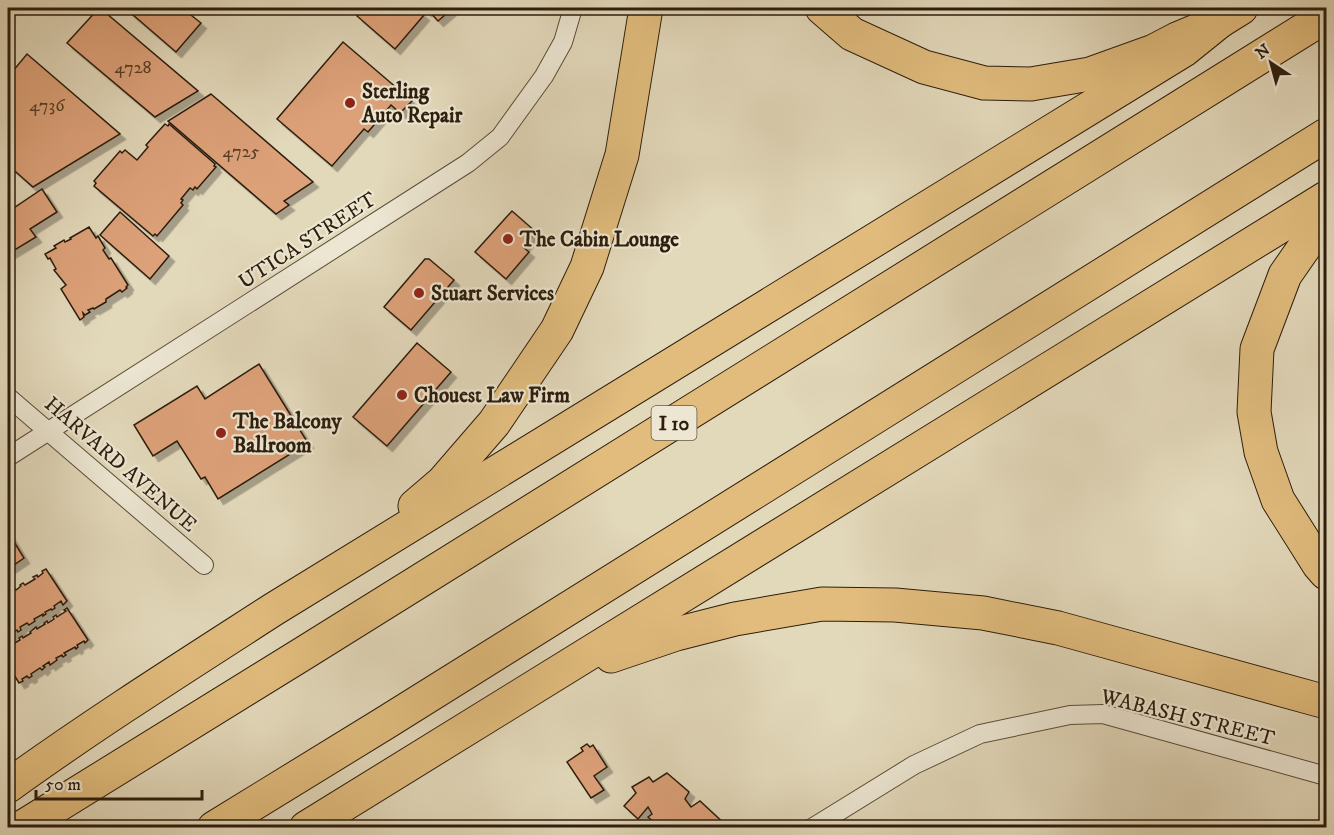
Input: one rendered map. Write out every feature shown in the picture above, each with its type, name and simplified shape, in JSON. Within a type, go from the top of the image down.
[{"type":"highway","points":[[274,609],[370,544],[443,482],[494,423],[557,330],[586,267],[622,155],[646,8]]},
{"type":"highway","points":[[822,8],[852,34],[924,67],[984,83],[1031,84],[1090,74],[1154,51],[1230,14]]},
{"type":"highway","points":[[8,786],[97,723],[274,609],[1184,50],[1230,14]]},
{"type":"highway","name":"I 10","points":[[21,828],[1326,16]]},
{"type":"highway","points":[[214,828],[1326,135]]},
{"type":"highway","points":[[306,828],[1326,198]]},
{"type":"highway","points":[[1326,216],[1285,275],[1257,349],[1254,412],[1261,452],[1278,500],[1326,573]]},
{"type":"highway","points":[[506,705],[562,677],[620,652],[654,641],[735,619],[822,604],[895,604],[994,615],[1058,628],[1326,702]]},
{"type":"street","name":"UTICA STREET","points":[[8,457],[468,164],[500,137],[544,76],[563,42],[573,8]]},
{"type":"street","name":"HARVARD AVENUE","points":[[8,397],[204,565]]},
{"type":"street","name":"WABASH STREET","points":[[812,828],[914,765],[980,734],[1070,715],[1103,714],[1326,776]]},
{"type":"building","points":[[99,8],[198,91],[155,117],[67,43]]},
{"type":"building","points":[[125,8],[182,8],[201,23],[176,52]]},
{"type":"building","points":[[364,8],[415,8],[424,15],[395,49],[357,16]]},
{"type":"building","points":[[423,8],[453,8],[438,21]]},
{"type":"building","name":"Sterling Auto Repair","points":[[343,42],[412,101],[400,113],[391,105],[368,132],[364,129],[332,166],[277,119]]},
{"type":"building","points":[[27,54],[120,134],[33,187],[8,165],[8,77]]},
{"type":"building","points":[[211,94],[313,182],[284,201],[289,205],[276,214],[168,121]]},
{"type":"building","points":[[165,124],[168,126],[169,124],[216,167],[197,189],[190,188],[181,199],[183,205],[157,236],[155,234],[153,236],[94,186],[96,183],[94,181],[120,151],[122,153],[125,150],[137,160],[148,147],[146,145]]},
{"type":"building","points":[[42,189],[57,212],[30,229],[36,237],[8,254],[8,212]]},
{"type":"building","name":"The Cabin Lounge","points":[[512,211],[536,232],[523,247],[529,252],[506,279],[475,252]]},
{"type":"building","points":[[120,212],[169,256],[150,279],[100,235]]},
{"type":"building","points":[[89,227],[96,238],[98,236],[105,248],[103,250],[109,259],[111,258],[128,285],[122,292],[120,290],[106,299],[106,302],[88,310],[90,312],[85,315],[83,313],[84,317],[80,320],[61,289],[66,285],[54,270],[56,269],[50,258],[48,259],[45,254],[56,248],[54,246],[71,239]]},
{"type":"building","name":"Stuart Services","points":[[425,259],[429,259],[454,280],[411,330],[384,307]]},
{"type":"building","name":"Chouest Law Firm","points":[[417,343],[451,372],[387,446],[353,417]]},
{"type":"building","name":"The Balcony Ballroom","points":[[259,364],[308,443],[218,499],[205,477],[201,479],[177,441],[153,456],[134,425],[197,386],[205,399]]},
{"type":"building","points":[[8,532],[24,558],[8,569]]},
{"type":"building","points":[[46,569],[67,601],[63,605],[61,601],[54,606],[55,608],[34,619],[35,621],[29,625],[27,623],[20,627],[21,630],[18,632],[17,630],[9,637],[8,592],[35,579],[33,577],[37,575],[38,577]]},
{"type":"building","points":[[67,608],[88,640],[77,645],[76,649],[75,647],[64,653],[66,655],[63,657],[62,655],[56,658],[57,660],[50,665],[49,662],[43,666],[45,667],[42,670],[40,668],[31,674],[32,676],[29,678],[27,676],[19,683],[8,665],[10,644],[31,633],[36,627],[37,629],[47,621],[48,623]]},
{"type":"building","points":[[587,744],[590,747],[593,745],[607,767],[594,776],[604,790],[591,798],[567,762],[583,751],[581,748]]},
{"type":"building","points":[[667,773],[689,792],[685,799],[691,807],[700,801],[729,828],[660,828],[648,817],[652,814],[648,807],[638,819],[624,806],[636,793],[632,787],[649,777],[653,782]]},
{"type":"place","name":"Sterling Auto Repair","points":[[350,103]]},
{"type":"place","name":"The Cabin Lounge","points":[[508,239]]},
{"type":"place","name":"Stuart Services","points":[[419,293]]},
{"type":"place","name":"Chouest Law Firm","points":[[402,395]]},
{"type":"place","name":"The Balcony Ballroom","points":[[221,433]]}]
